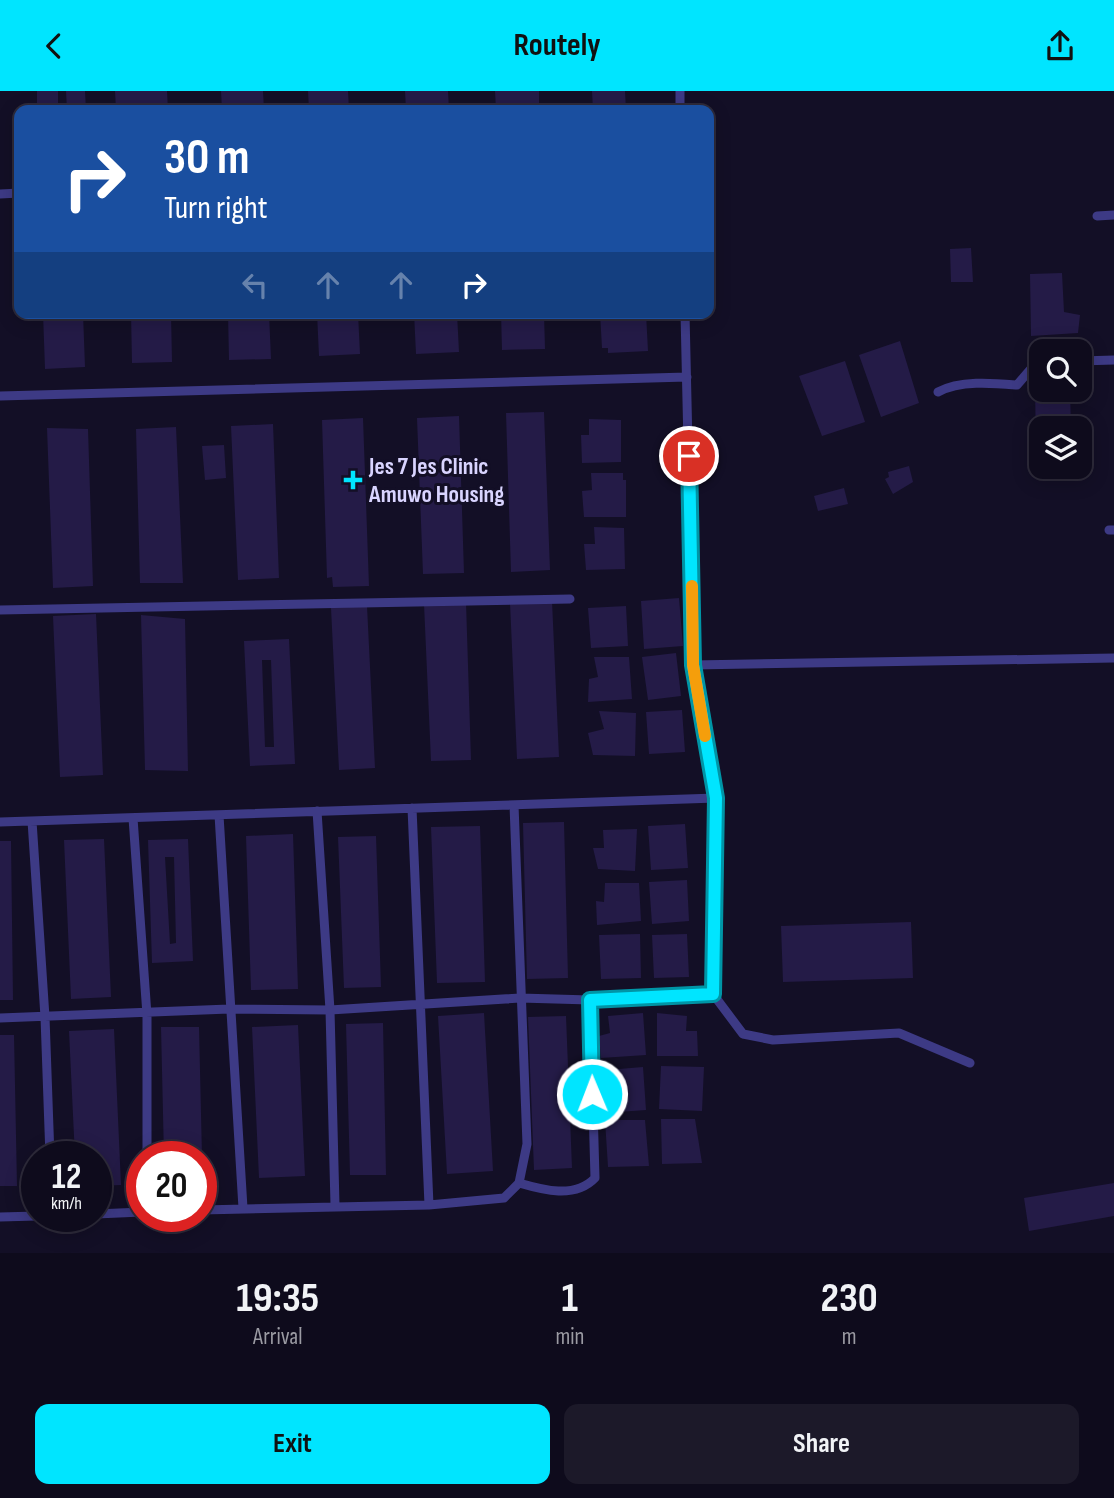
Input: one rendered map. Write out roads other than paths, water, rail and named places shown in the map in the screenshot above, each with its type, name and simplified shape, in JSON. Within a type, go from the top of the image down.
[{"type":"lane","points":[[1097,216],[1114,215]]},
{"type":"lane","points":[[685,319],[693,665],[716,798],[713,994],[743,1034],[773,1039],[899,1033],[970,1063]]},
{"type":"lane","points":[[1092,361],[1114,360]]},
{"type":"lane","points":[[938,392],[946,388],[990,383],[1017,385],[1029,371]]},
{"type":"lane","points":[[0,396],[687,377]]},
{"type":"lane","points":[[0,610],[569,599]]},
{"type":"lane","points":[[693,665],[1114,658]]},
{"type":"lane","points":[[0,822],[716,798]]},
{"type":"lane","points":[[217,1209],[429,1205],[503,1198],[519,1183],[527,1144],[514,805]]},
{"type":"lane","points":[[412,808],[429,1205]]},
{"type":"lane","points":[[317,811],[330,1010],[335,1205]]},
{"type":"lane","points":[[219,815],[243,1208]]},
{"type":"lane","points":[[133,818],[148,1015],[147,1141]]},
{"type":"lane","points":[[32,821],[45,1017],[49,1141]]},
{"type":"lane","points":[[0,1018],[148,1015],[229,1009],[330,1010],[520,998],[590,1000],[713,994]]},
{"type":"lane","points":[[519,1183],[545,1191],[575,1190],[587,1186],[595,1178],[590,1000]]},
{"type":"lane","points":[[0,1217],[21,1216]]},
{"type":"place","name":"Jes 7 Jes Clinic Amuwo Housing","points":[[353,480]]}]
